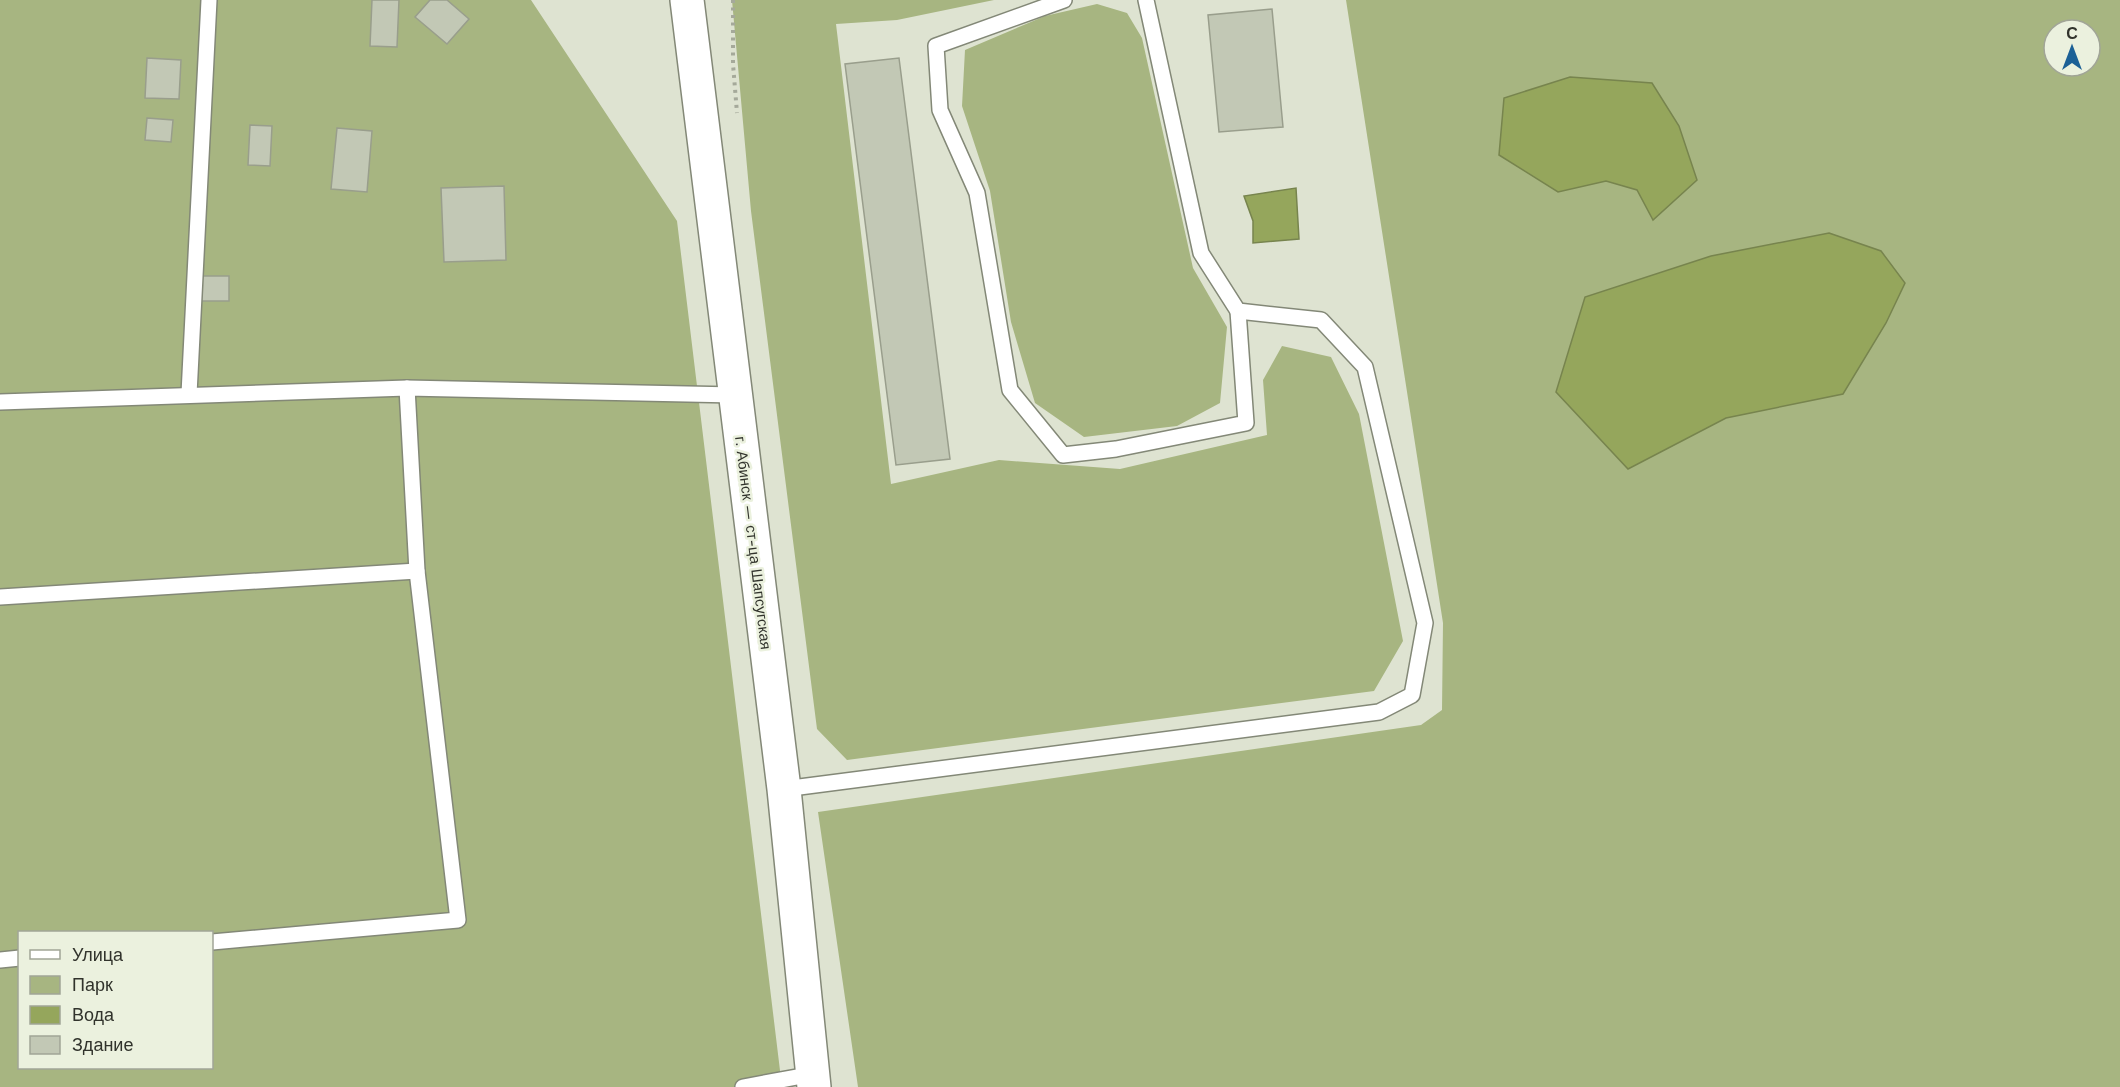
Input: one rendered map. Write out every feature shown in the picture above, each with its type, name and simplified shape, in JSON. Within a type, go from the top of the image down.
[{"type":"main road","name":"г. Абинск — ст-ца Шапсугская","points":[[687,0],[784,789],[814,1080]]},
{"type":"lane","points":[[189,394],[209,0]]},
{"type":"lane","points":[[1064,0],[936,46],[940,110],[977,193],[1010,390],[1063,455],[1116,450],[1246,423],[1238,310],[1201,253],[1146,0]]},
{"type":"lane","points":[[784,789],[1379,712],[1412,695],[1425,623],[1365,367],[1321,320],[1238,310]]},
{"type":"lane","points":[[213,942],[458,920],[417,571],[407,388]]},
{"type":"lane","points":[[0,402],[407,388],[735,395]]},
{"type":"lane","points":[[0,597],[417,571]]},
{"type":"lane","points":[[0,960],[18,958]]},
{"type":"lane","points":[[743,1087],[814,1080]]},
{"type":"green space","points":[[0,0],[531,0],[677,221],[782,1087],[0,1087]]},
{"type":"green space","points":[[732,0],[994,0],[897,20],[836,24],[891,484],[999,460],[1120,469],[1267,435],[1263,380],[1282,346],[1331,357],[1359,414],[1403,641],[1374,691],[847,760],[817,729],[751,211]]},
{"type":"green space","points":[[1346,0],[2120,0],[2120,1087],[858,1087],[818,812],[1421,725],[1442,710],[1443,623]]},
{"type":"green space","points":[[1097,4],[1127,13],[1142,38],[1193,268],[1227,327],[1220,403],[1177,426],[1084,437],[1035,403],[1011,322],[990,191],[962,106],[965,50],[1045,16]]},
{"type":"water","points":[[1570,77],[1652,83],[1679,126],[1697,180],[1653,220],[1637,190],[1606,181],[1558,192],[1499,155],[1504,98]]},
{"type":"water","points":[[1296,188],[1299,239],[1253,243],[1253,221],[1244,196]]},
{"type":"water","points":[[1829,233],[1881,251],[1905,283],[1886,323],[1843,394],[1726,418],[1628,469],[1556,392],[1585,297],[1711,256]]},
{"type":"building","points":[[372,0],[399,0],[397,47],[370,46]]},
{"type":"building","points":[[430,0],[447,0],[469,19],[447,44],[415,17]]},
{"type":"building","points":[[1272,9],[1283,127],[1219,132],[1208,15]]},
{"type":"building","points":[[147,58],[181,60],[179,99],[145,98]]},
{"type":"building","points":[[899,58],[950,459],[896,465],[845,64]]},
{"type":"building","points":[[147,118],[173,120],[171,142],[145,140]]},
{"type":"building","points":[[250,125],[272,126],[270,166],[248,165]]},
{"type":"building","points":[[337,128],[372,131],[367,192],[331,189]]},
{"type":"building","points":[[504,186],[506,260],[444,262],[441,188]]},
{"type":"building","points":[[200,276],[229,276],[229,301],[200,301]]}]
